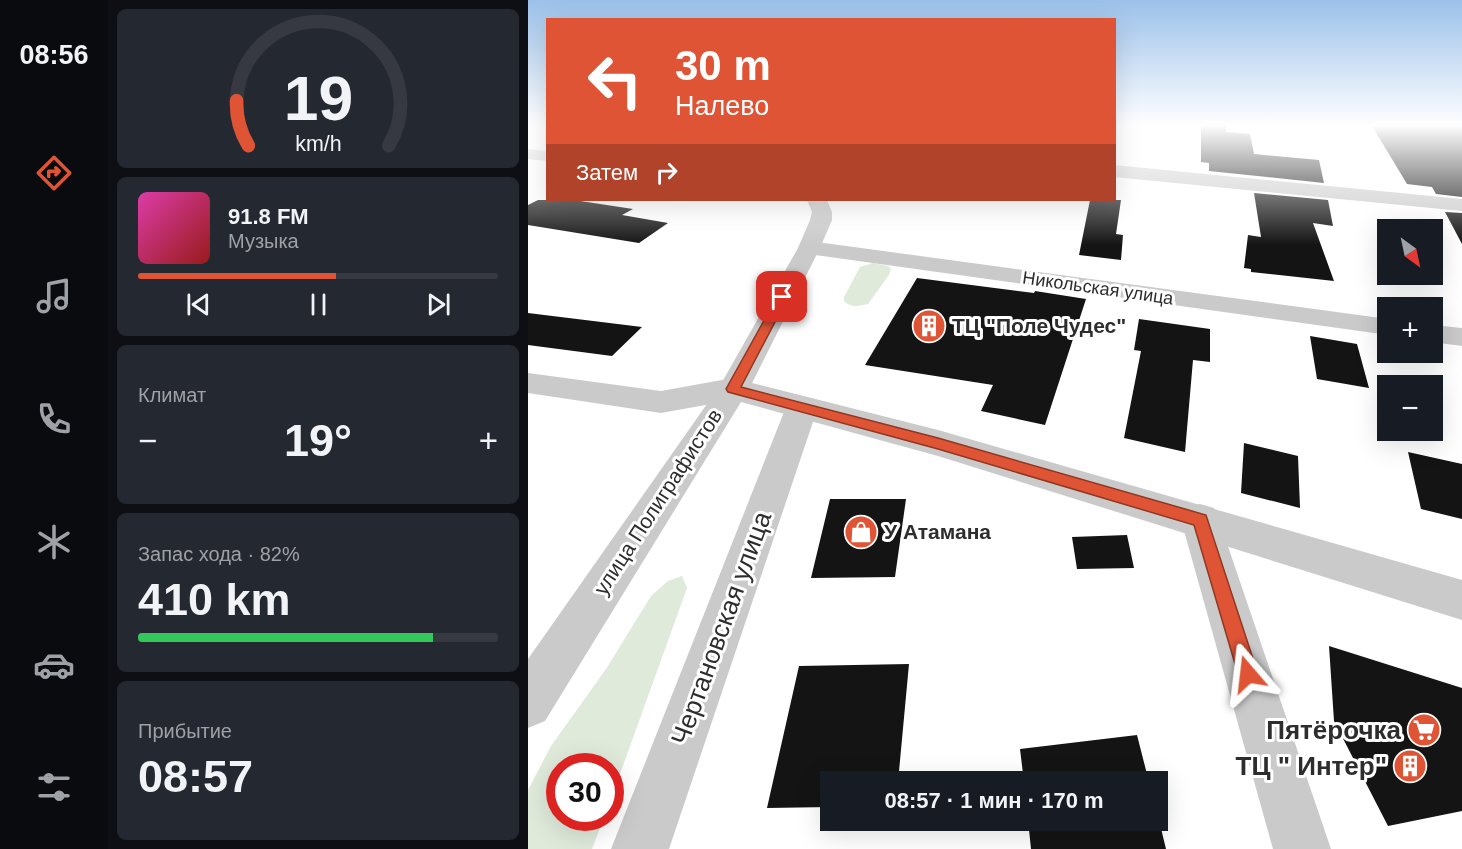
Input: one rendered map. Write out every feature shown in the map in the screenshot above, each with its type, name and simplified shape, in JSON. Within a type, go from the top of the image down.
[{"type":"street","points":[[1116,171],[1462,205]]},
{"type":"street","name":"улица Полиграфистов","points":[[528,704],[544,675],[733,389],[809,248],[821,220],[822,212],[817,201]]},
{"type":"street","name":"Никольская улица","points":[[809,248],[1377,325]]},
{"type":"street","points":[[1443,334],[1462,337]]},
{"type":"street","points":[[528,384],[661,402],[733,389],[938,443],[1462,600]]},
{"type":"street","name":"Чертановская улица","points":[[640,849],[802,407]]},
{"type":"street","points":[[1200,520],[1302,849]]},
{"type":"green space","points":[[873,263],[888,266],[891,269],[889,275],[868,304],[849,305],[844,301],[844,297],[860,267]]},
{"type":"green space","points":[[682,576],[687,588],[624,763],[624,753],[547,753],[606,669],[651,596],[668,581]]},
{"type":"green space","points":[[546,756],[546,831],[599,831],[592,849],[528,849],[528,790]]},
{"type":"building","points":[[1209,166],[1320,166],[1324,183],[1209,171]]},
{"type":"building","points":[[1396,166],[1462,166],[1462,197],[1436,194],[1432,187],[1407,184]]},
{"type":"building","points":[[1254,193],[1328,200],[1333,226],[1313,223],[1334,281],[1251,272],[1251,269],[1244,268],[1248,235],[1261,237]]},
{"type":"building","points":[[538,200],[581,201],[633,209],[622,215],[668,223],[639,243],[528,225],[528,205]]},
{"type":"building","points":[[1121,200],[1116,234],[1123,235],[1121,260],[1079,255],[1090,201]]},
{"type":"building","points":[[1445,212],[1462,213],[1462,244]]},
{"type":"building","points":[[917,278],[1086,299],[1045,425],[981,411],[993,385],[865,365]]},
{"type":"building","points":[[528,313],[642,327],[612,356],[528,345]]},
{"type":"building","points":[[1139,319],[1210,329],[1210,362],[1193,360],[1185,452],[1124,438],[1141,351],[1134,350]]},
{"type":"building","points":[[1310,336],[1357,344],[1369,388],[1317,379]]},
{"type":"building","points":[[1244,443],[1298,456],[1300,508],[1241,493]]},
{"type":"building","points":[[1408,452],[1462,464],[1462,519],[1421,509]]},
{"type":"building","points":[[830,499],[906,499],[895,577],[811,578]]},
{"type":"building","points":[[1127,535],[1134,568],[1077,569],[1072,537]]},
{"type":"building","name":"ТЦ \" Интер\"","points":[[1329,646],[1462,688],[1462,811],[1388,826],[1334,721]]},
{"type":"building","points":[[909,664],[899,771],[820,771],[820,807],[767,808],[799,666]]},
{"type":"building","points":[[1137,735],[1146,771],[1023,771],[1020,749]]},
{"type":"building","points":[[1029,831],[1162,831],[1166,849],[1031,849]]},
{"type":"place","name":"ТЦ \"Поле Чудес\"","points":[[929,326]]},
{"type":"place","name":"У Атамана","points":[[861,532]]},
{"type":"place","name":"Пятёрочка","points":[[1424,730]]},
{"type":"place","name":"ТЦ \" Интер\"","points":[[1410,766]]},
{"type":"route","points":[[782,297],[733,389],[938,443],[1200,520],[1248,674]]}]
